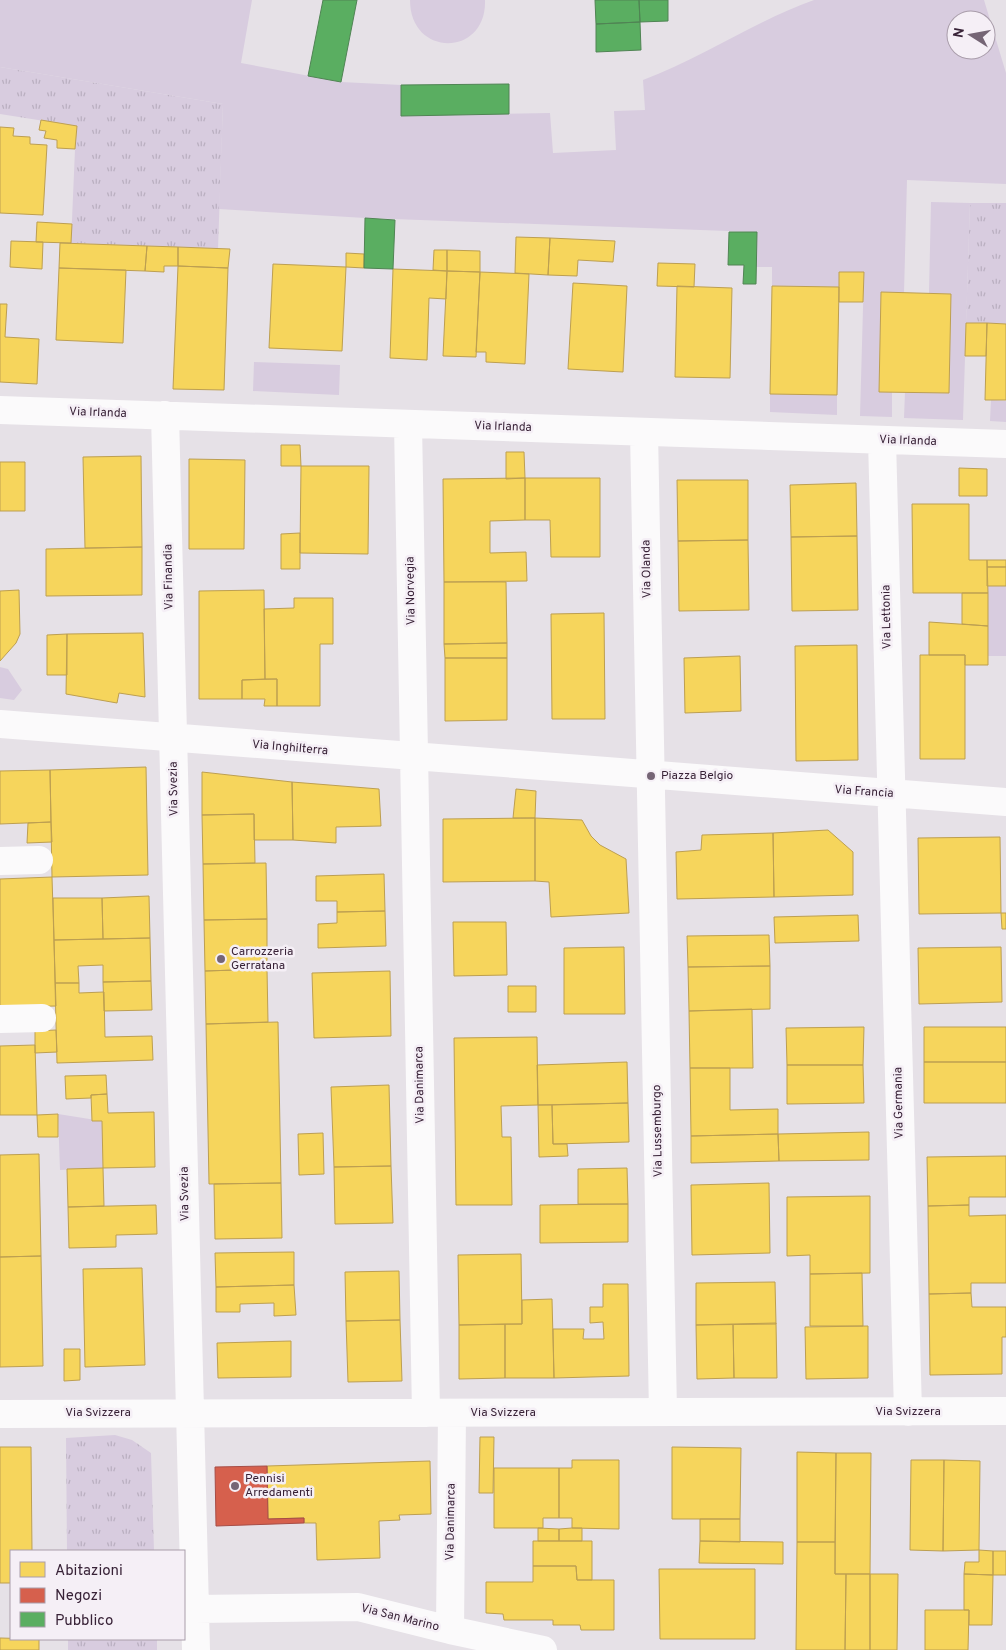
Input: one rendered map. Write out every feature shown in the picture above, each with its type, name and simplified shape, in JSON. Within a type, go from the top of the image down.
[{"type":"street","name":"Via Irlanda","points":[[0,410],[1006,444]]},
{"type":"street","name":"Via Finandia","points":[[164,415],[173,738]]},
{"type":"street","name":"Via Norvegia","points":[[408,424],[413,758]]},
{"type":"street","name":"Via Olanda","points":[[644,432],[650,776]]},
{"type":"street","name":"Via Lettonia","points":[[882,440],[891,794]]},
{"type":"street","name":"Via Inghilterra","points":[[0,724],[650,776]]},
{"type":"street","name":"Via Svezia","points":[[173,738],[196,1650]]},
{"type":"street","name":"Via Danimarca","points":[[413,758],[439,1413],[450,1630]]},
{"type":"street","name":"Via Francia","points":[[650,776],[1006,802]]},
{"type":"street","name":"Via Lussemburgo","points":[[650,776],[664,1412]]},
{"type":"street","name":"Via Germania","points":[[891,794],[908,1412]]},
{"type":"street","points":[[0,861],[39,860]]},
{"type":"street","points":[[0,1019],[42,1018]]},
{"type":"street","name":"Via Svizzera","points":[[0,1414],[1006,1411]]},
{"type":"street","name":"Via San Marino","points":[[196,1609],[358,1607],[450,1630],[543,1650]]},
{"type":"green space","points":[[0,0],[252,0],[241,63],[341,82],[401,85],[401,116],[550,113],[553,153],[616,150],[614,111],[645,110],[643,80],[686,61],[771,18],[814,0],[984,0],[987,10],[946,10],[946,60],[996,60],[996,40],[1006,73],[1006,184],[907,180],[904,293],[881,292],[879,392],[892,392],[892,417],[860,416],[864,272],[839,272],[839,287],[772,286],[772,267],[756,267],[756,232],[365,218],[219,209],[223,104],[0,67]]},
{"type":"green space","points":[[410,0],[485,0],[482,19],[474,32],[462,40],[448,43],[434,41],[422,32],[413,19]]},
{"type":"green space","points":[[0,67],[223,104],[218,249],[71,243],[76,126],[0,114]]},
{"type":"green space","points":[[931,202],[970,203],[963,420],[904,418],[905,392],[949,393],[951,294],[929,293]]},
{"type":"green space","points":[[970,203],[1006,203],[1006,324],[966,323]]},
{"type":"green space","points":[[254,362],[340,365],[339,395],[253,391]]},
{"type":"green space","points":[[770,394],[837,395],[837,415],[770,412]]},
{"type":"green space","points":[[991,400],[1006,401],[1006,422],[990,421]]},
{"type":"green space","points":[[987,586],[1006,586],[1006,656],[988,656]]},
{"type":"green space","points":[[0,667],[8,669],[22,690],[14,700],[0,698]]},
{"type":"green space","points":[[58,1114],[102,1121],[103,1168],[60,1170]]},
{"type":"green space","points":[[115,1435],[132,1440],[151,1453],[154,1550],[67,1550],[66,1438]]},
{"type":"green space","points":[[68,1640],[157,1640],[157,1650],[68,1650]]},
{"type":"building: Abitazioni","points":[[41,120],[77,126],[75,149],[57,148],[57,140],[44,138],[46,131],[39,130]]},
{"type":"building: Abitazioni","points":[[0,127],[14,128],[13,136],[30,137],[30,144],[47,145],[43,215],[0,213]]},
{"type":"building: Abitazioni","points":[[37,222],[72,224],[71,243],[36,242]]},
{"type":"building: Abitazioni","points":[[516,237],[550,238],[548,275],[515,273]]},
{"type":"building: Abitazioni","points":[[550,238],[615,241],[613,262],[578,260],[577,276],[548,275]]},
{"type":"building: Abitazioni","points":[[11,241],[43,242],[42,269],[10,267]]},
{"type":"building: Abitazioni","points":[[60,243],[147,246],[145,271],[59,268]]},
{"type":"building: Abitazioni","points":[[147,246],[178,247],[178,266],[164,266],[164,272],[145,271]]},
{"type":"building: Abitazioni","points":[[178,247],[230,249],[228,268],[178,266]]},
{"type":"building: Abitazioni","points":[[434,250],[447,250],[447,271],[433,270]]},
{"type":"building: Abitazioni","points":[[447,250],[480,251],[480,272],[447,271]]},
{"type":"building: Abitazioni","points":[[346,253],[364,254],[364,268],[346,267]]},
{"type":"building: Abitazioni","points":[[658,263],[695,264],[694,287],[657,286]]},
{"type":"building: Abitazioni","points":[[273,264],[346,267],[342,351],[269,348]]},
{"type":"building: Abitazioni","points":[[178,266],[228,268],[224,390],[173,389]]},
{"type":"building: Abitazioni","points":[[59,268],[126,270],[123,343],[56,340]]},
{"type":"building: Abitazioni","points":[[393,269],[447,271],[446,299],[429,298],[427,360],[390,358]]},
{"type":"building: Abitazioni","points":[[447,271],[480,272],[476,357],[443,356]]},
{"type":"building: Abitazioni","points":[[480,272],[529,274],[525,364],[486,362],[486,352],[476,352]]},
{"type":"building: Abitazioni","points":[[839,272],[864,272],[863,302],[839,302]]},
{"type":"building: Abitazioni","points":[[573,283],[627,286],[623,372],[568,369]]},
{"type":"building: Abitazioni","points":[[677,286],[732,288],[730,378],[675,377]]},
{"type":"building: Abitazioni","points":[[772,286],[839,287],[837,395],[770,394]]},
{"type":"building: Abitazioni","points":[[881,292],[951,294],[949,393],[879,392]]},
{"type":"building: Abitazioni","points":[[0,304],[7,304],[5,337],[39,339],[37,384],[0,382]]},
{"type":"building: Abitazioni","points":[[966,323],[987,323],[986,356],[965,356]]},
{"type":"building: Abitazioni","points":[[987,323],[1006,324],[1006,400],[985,400]]},
{"type":"building: Abitazioni","points":[[281,445],[300,445],[301,466],[281,466]]},
{"type":"building: Abitazioni","points":[[506,452],[524,452],[525,478],[506,479]]},
{"type":"building: Abitazioni","points":[[141,456],[142,547],[85,548],[83,457]]},
{"type":"building: Abitazioni","points":[[189,459],[245,460],[244,549],[189,549]]},
{"type":"building: Abitazioni","points":[[0,462],[25,462],[25,511],[0,511]]},
{"type":"building: Abitazioni","points":[[301,466],[369,466],[368,554],[300,553]]},
{"type":"building: Abitazioni","points":[[959,468],[987,469],[987,496],[959,496]]},
{"type":"building: Abitazioni","points":[[525,478],[600,478],[600,557],[551,557],[550,520],[525,520]]},
{"type":"building: Abitazioni","points":[[525,478],[525,520],[490,521],[490,553],[526,552],[527,581],[444,582],[443,479]]},
{"type":"building: Abitazioni","points":[[677,480],[748,480],[748,540],[678,541]]},
{"type":"building: Abitazioni","points":[[856,483],[857,536],[791,537],[790,485]]},
{"type":"building: Abitazioni","points":[[912,504],[969,504],[969,560],[987,560],[988,593],[913,593]]},
{"type":"building: Abitazioni","points":[[300,533],[300,569],[281,569],[281,534]]},
{"type":"building: Abitazioni","points":[[857,536],[858,610],[792,611],[791,537]]},
{"type":"building: Abitazioni","points":[[748,540],[749,610],[679,611],[678,541]]},
{"type":"building: Abitazioni","points":[[142,547],[142,595],[46,596],[46,549]]},
{"type":"building: Abitazioni","points":[[987,560],[1006,560],[1006,567],[987,567]]},
{"type":"building: Abitazioni","points":[[987,567],[1006,567],[1006,586],[987,586]]},
{"type":"building: Abitazioni","points":[[444,582],[506,582],[507,643],[444,644]]},
{"type":"building: Abitazioni","points":[[19,590],[20,634],[16,643],[0,661],[0,591]]},
{"type":"building: Abitazioni","points":[[264,590],[265,679],[242,680],[242,699],[199,699],[199,591]]},
{"type":"building: Abitazioni","points":[[962,593],[988,593],[988,626],[962,624]]},
{"type":"building: Abitazioni","points":[[294,598],[333,598],[333,644],[320,644],[320,706],[277,706],[277,679],[265,679],[264,609],[294,608]]},
{"type":"building: Abitazioni","points":[[604,613],[605,719],[552,719],[551,614]]},
{"type":"building: Abitazioni","points":[[929,622],[988,626],[988,665],[965,665],[965,655],[929,655]]},
{"type":"building: Abitazioni","points":[[143,633],[145,697],[119,693],[117,703],[66,694],[67,634]]},
{"type":"building: Abitazioni","points":[[67,634],[67,675],[47,675],[47,635]]},
{"type":"building: Abitazioni","points":[[507,643],[507,658],[445,658],[444,644]]},
{"type":"building: Abitazioni","points":[[857,645],[858,760],[796,761],[795,646]]},
{"type":"building: Abitazioni","points":[[920,655],[965,655],[965,759],[920,759]]},
{"type":"building: Abitazioni","points":[[740,656],[741,711],[685,713],[684,658]]},
{"type":"building: Abitazioni","points":[[445,658],[507,658],[507,720],[445,721]]},
{"type":"building: Abitazioni","points":[[277,679],[277,706],[264,706],[265,699],[242,699],[242,680]]},
{"type":"building: Abitazioni","points":[[146,767],[148,875],[52,877],[50,770]]},
{"type":"building: Abitazioni","points":[[50,770],[51,822],[0,824],[0,771]]},
{"type":"building: Abitazioni","points":[[202,772],[292,782],[293,840],[254,840],[254,814],[202,815]]},
{"type":"building: Abitazioni","points":[[292,782],[379,789],[381,826],[336,827],[336,843],[293,840]]},
{"type":"building: Abitazioni","points":[[516,789],[536,791],[535,818],[513,818]]},
{"type":"building: Abitazioni","points":[[254,814],[255,863],[203,864],[202,815]]},
{"type":"building: Abitazioni","points":[[535,818],[582,820],[591,836],[600,845],[626,859],[629,913],[551,917],[549,882],[535,881]]},
{"type":"building: Abitazioni","points":[[535,818],[535,881],[443,882],[443,819]]},
{"type":"building: Abitazioni","points":[[51,822],[52,842],[27,843],[28,823]]},
{"type":"building: Abitazioni","points":[[828,830],[853,852],[853,895],[774,897],[773,833]]},
{"type":"building: Abitazioni","points":[[773,833],[774,897],[677,899],[676,852],[701,850],[702,835]]},
{"type":"building: Abitazioni","points":[[1000,837],[1001,913],[919,914],[918,838]]},
{"type":"building: Abitazioni","points":[[266,863],[267,919],[204,920],[203,864]]},
{"type":"building: Abitazioni","points":[[384,874],[385,911],[337,912],[337,901],[316,901],[316,876]]},
{"type":"building: Abitazioni","points":[[52,877],[56,1006],[0,1007],[0,879]]},
{"type":"building: Abitazioni","points":[[149,896],[150,938],[103,939],[102,898]]},
{"type":"building: Abitazioni","points":[[53,898],[102,898],[103,939],[54,940]]},
{"type":"building: Abitazioni","points":[[385,911],[386,946],[318,948],[318,924],[337,923],[337,912]]},
{"type":"building: Abitazioni","points":[[1001,913],[1006,913],[1006,929],[1002,929]]},
{"type":"building: Abitazioni","points":[[858,915],[859,941],[775,943],[774,917]]},
{"type":"building: Abitazioni","points":[[267,919],[267,969],[205,971],[204,920]]},
{"type":"building: Abitazioni","points":[[453,922],[506,922],[507,975],[454,976]]},
{"type":"building: Abitazioni","points":[[769,935],[770,966],[688,967],[687,936]]},
{"type":"building: Abitazioni","points":[[150,938],[151,981],[103,982],[103,965],[78,966],[79,983],[55,983],[54,940]]},
{"type":"building: Abitazioni","points":[[624,947],[625,1014],[564,1014],[564,948]]},
{"type":"building: Abitazioni","points":[[1001,947],[1002,1002],[919,1004],[918,948]]},
{"type":"building: Abitazioni","points":[[770,966],[770,1009],[689,1011],[688,967]]},
{"type":"building: Abitazioni","points":[[267,969],[268,1022],[206,1024],[205,971]]},
{"type":"building: Abitazioni","points":[[390,971],[391,1036],[314,1038],[312,973]]},
{"type":"building: Abitazioni","points":[[151,981],[152,1010],[104,1011],[103,982]]},
{"type":"building: Abitazioni","points":[[55,983],[79,983],[79,993],[104,992],[105,1037],[152,1036],[153,1060],[57,1063]]},
{"type":"building: Abitazioni","points":[[508,986],[536,986],[536,1012],[508,1012]]},
{"type":"building: Abitazioni","points":[[752,1009],[753,1068],[690,1068],[689,1011]]},
{"type":"building: Abitazioni","points":[[278,1022],[281,1183],[209,1184],[206,1024]]},
{"type":"building: Abitazioni","points":[[864,1027],[863,1065],[787,1065],[786,1028]]},
{"type":"building: Abitazioni","points":[[924,1027],[1006,1027],[1006,1062],[924,1062]]},
{"type":"building: Abitazioni","points":[[56,1030],[57,1052],[35,1053],[35,1031]]},
{"type":"building: Abitazioni","points":[[537,1037],[538,1105],[501,1106],[502,1137],[511,1137],[512,1205],[456,1205],[454,1038]]},
{"type":"building: Abitazioni","points":[[35,1045],[37,1115],[0,1115],[0,1046]]},
{"type":"building: Abitazioni","points":[[627,1062],[628,1103],[538,1105],[537,1065]]},
{"type":"building: Abitazioni","points":[[924,1062],[1006,1062],[1006,1103],[924,1103]]},
{"type":"building: Abitazioni","points":[[787,1065],[863,1065],[864,1103],[787,1104]]},
{"type":"building: Abitazioni","points":[[690,1068],[730,1068],[730,1110],[778,1109],[778,1134],[691,1136]]},
{"type":"building: Abitazioni","points":[[106,1075],[107,1094],[91,1095],[91,1098],[66,1099],[65,1076]]},
{"type":"building: Abitazioni","points":[[389,1085],[391,1166],[334,1167],[331,1087]]},
{"type":"building: Abitazioni","points":[[107,1094],[108,1113],[154,1112],[155,1167],[103,1168],[102,1121],[92,1121],[91,1095]]},
{"type":"building: Abitazioni","points":[[628,1103],[629,1142],[553,1144],[552,1105]]},
{"type":"building: Abitazioni","points":[[538,1105],[552,1105],[553,1144],[567,1144],[568,1156],[539,1157]]},
{"type":"building: Abitazioni","points":[[58,1114],[58,1137],[38,1137],[37,1115]]},
{"type":"building: Abitazioni","points":[[869,1132],[869,1160],[779,1161],[778,1134]]},
{"type":"building: Abitazioni","points":[[323,1133],[324,1174],[299,1175],[298,1134]]},
{"type":"building: Abitazioni","points":[[778,1134],[779,1161],[691,1163],[691,1136]]},
{"type":"building: Abitazioni","points":[[39,1154],[41,1256],[0,1257],[0,1155]]},
{"type":"building: Abitazioni","points":[[1006,1156],[1006,1197],[969,1197],[969,1205],[928,1206],[927,1157]]},
{"type":"building: Abitazioni","points":[[391,1166],[393,1223],[335,1224],[334,1167]]},
{"type":"building: Abitazioni","points":[[103,1168],[104,1206],[68,1207],[67,1169]]},
{"type":"building: Abitazioni","points":[[627,1168],[628,1204],[578,1204],[578,1169]]},
{"type":"building: Abitazioni","points":[[281,1183],[282,1238],[215,1239],[214,1184]]},
{"type":"building: Abitazioni","points":[[769,1183],[770,1253],[692,1255],[691,1185]]},
{"type":"building: Abitazioni","points":[[870,1196],[870,1273],[810,1274],[810,1255],[787,1256],[787,1197]]},
{"type":"building: Abitazioni","points":[[628,1204],[628,1242],[540,1243],[540,1205]]},
{"type":"building: Abitazioni","points":[[156,1205],[157,1234],[116,1235],[116,1247],[69,1248],[68,1207]]},
{"type":"building: Abitazioni","points":[[969,1205],[969,1216],[1006,1215],[1006,1283],[971,1283],[971,1293],[929,1294],[928,1206]]},
{"type":"building: Abitazioni","points":[[294,1252],[294,1285],[216,1287],[215,1253]]},
{"type":"building: Abitazioni","points":[[521,1254],[522,1324],[459,1325],[458,1255]]},
{"type":"building: Abitazioni","points":[[41,1256],[43,1366],[0,1367],[0,1257]]},
{"type":"building: Abitazioni","points":[[142,1268],[145,1365],[85,1367],[83,1269]]},
{"type":"building: Abitazioni","points":[[399,1271],[400,1320],[346,1321],[345,1272]]},
{"type":"building: Abitazioni","points":[[862,1273],[863,1326],[810,1326],[810,1274]]},
{"type":"building: Abitazioni","points":[[775,1282],[776,1324],[696,1325],[696,1283]]},
{"type":"building: Abitazioni","points":[[603,1284],[628,1284],[629,1376],[554,1378],[553,1329],[584,1329],[583,1339],[604,1339],[603,1322],[590,1323],[590,1307],[603,1307]]},
{"type":"building: Abitazioni","points":[[294,1285],[296,1315],[274,1316],[274,1303],[240,1304],[240,1312],[216,1312],[216,1287]]},
{"type":"building: Abitazioni","points":[[971,1293],[972,1307],[1006,1307],[1006,1337],[1002,1337],[1002,1374],[930,1375],[929,1294]]},
{"type":"building: Abitazioni","points":[[552,1299],[554,1378],[505,1378],[505,1324],[522,1324],[522,1300]]},
{"type":"building: Abitazioni","points":[[400,1320],[402,1381],[348,1382],[346,1321]]},
{"type":"building: Abitazioni","points":[[776,1323],[777,1378],[734,1378],[733,1324]]},
{"type":"building: Abitazioni","points":[[505,1324],[505,1378],[459,1379],[459,1325]]},
{"type":"building: Abitazioni","points":[[733,1324],[734,1378],[697,1379],[696,1325]]},
{"type":"building: Abitazioni","points":[[868,1326],[868,1378],[806,1379],[805,1327]]},
{"type":"building: Abitazioni","points":[[291,1341],[291,1377],[218,1378],[217,1343]]},
{"type":"building: Abitazioni","points":[[64,1349],[80,1349],[80,1380],[64,1381]]},
{"type":"building: Abitazioni","points":[[480,1437],[494,1437],[493,1493],[479,1493]]},
{"type":"building: Abitazioni","points":[[0,1447],[31,1447],[32,1550],[10,1550],[10,1583],[0,1583]]},
{"type":"building: Abitazioni","points":[[672,1447],[741,1448],[740,1519],[672,1519]]},
{"type":"building: Abitazioni","points":[[797,1452],[836,1453],[835,1542],[797,1542]]},
{"type":"building: Abitazioni","points":[[836,1453],[871,1453],[870,1574],[835,1574]]},
{"type":"building: Abitazioni","points":[[572,1460],[619,1460],[619,1529],[572,1528],[572,1518],[559,1518],[559,1468],[572,1468]]},
{"type":"building: Abitazioni","points":[[911,1460],[944,1460],[943,1551],[910,1550]]},
{"type":"building: Abitazioni","points":[[944,1460],[980,1461],[979,1550],[943,1551]]},
{"type":"building: Abitazioni","points":[[430,1461],[431,1514],[399,1515],[400,1520],[379,1521],[380,1558],[317,1560],[316,1523],[304,1523],[304,1518],[268,1519],[267,1466]]},
{"type":"building: Abitazioni","points":[[494,1468],[559,1468],[559,1518],[543,1518],[543,1528],[494,1528]]},
{"type":"building: Abitazioni","points":[[700,1519],[740,1519],[740,1542],[700,1541]]},
{"type":"building: Abitazioni","points":[[538,1528],[559,1529],[559,1541],[538,1541]]},
{"type":"building: Abitazioni","points":[[582,1528],[582,1541],[559,1541],[559,1529]]},
{"type":"building: Abitazioni","points":[[533,1541],[592,1541],[592,1580],[577,1580],[576,1566],[533,1566]]},
{"type":"building: Abitazioni","points":[[700,1541],[783,1542],[783,1564],[699,1563]]},
{"type":"building: Abitazioni","points":[[797,1542],[835,1542],[835,1574],[846,1574],[845,1650],[796,1650]]},
{"type":"building: Abitazioni","points":[[979,1550],[993,1551],[993,1575],[964,1574],[965,1562],[979,1562]]},
{"type":"building: Abitazioni","points":[[993,1551],[1006,1551],[1006,1575],[993,1575]]},
{"type":"building: Abitazioni","points":[[533,1566],[576,1566],[577,1580],[614,1580],[614,1630],[581,1630],[580,1625],[553,1625],[553,1620],[504,1620],[503,1614],[486,1613],[486,1582],[533,1582]]},
{"type":"building: Abitazioni","points":[[659,1569],[755,1569],[755,1639],[660,1639]]},
{"type":"building: Abitazioni","points":[[846,1574],[870,1574],[870,1650],[845,1650]]},
{"type":"building: Abitazioni","points":[[870,1574],[898,1574],[897,1650],[870,1650]]},
{"type":"building: Abitazioni","points":[[964,1574],[993,1575],[992,1625],[969,1625],[969,1610],[964,1610]]},
{"type":"building: Abitazioni","points":[[925,1610],[969,1610],[968,1650],[925,1650]]},
{"type":"building: Abitazioni","points":[[0,1638],[39,1640],[39,1650],[0,1650]]},
{"type":"building: Negozi","points":[[267,1466],[268,1519],[304,1518],[304,1523],[216,1526],[215,1467]]},
{"type":"building: Pubblico","points":[[323,0],[357,0],[341,82],[308,76]]},
{"type":"building: Pubblico","points":[[595,0],[639,0],[640,22],[596,24]]},
{"type":"building: Pubblico","points":[[639,0],[668,0],[668,21],[640,22]]},
{"type":"building: Pubblico","points":[[640,22],[641,50],[596,52],[596,24]]},
{"type":"building: Pubblico","points":[[509,84],[509,114],[401,116],[401,85]]},
{"type":"building: Pubblico","points":[[365,218],[395,220],[393,269],[364,268]]},
{"type":"building: Pubblico","points":[[729,232],[757,232],[756,284],[743,284],[744,265],[728,265]]},
{"type":"place","name":"Piazza Belgio","points":[[651,776]]},
{"type":"place","name":"Carrozzeria Gerratana","points":[[221,959]]},
{"type":"place","name":"Pennisi Arredamenti","points":[[235,1486]]}]
